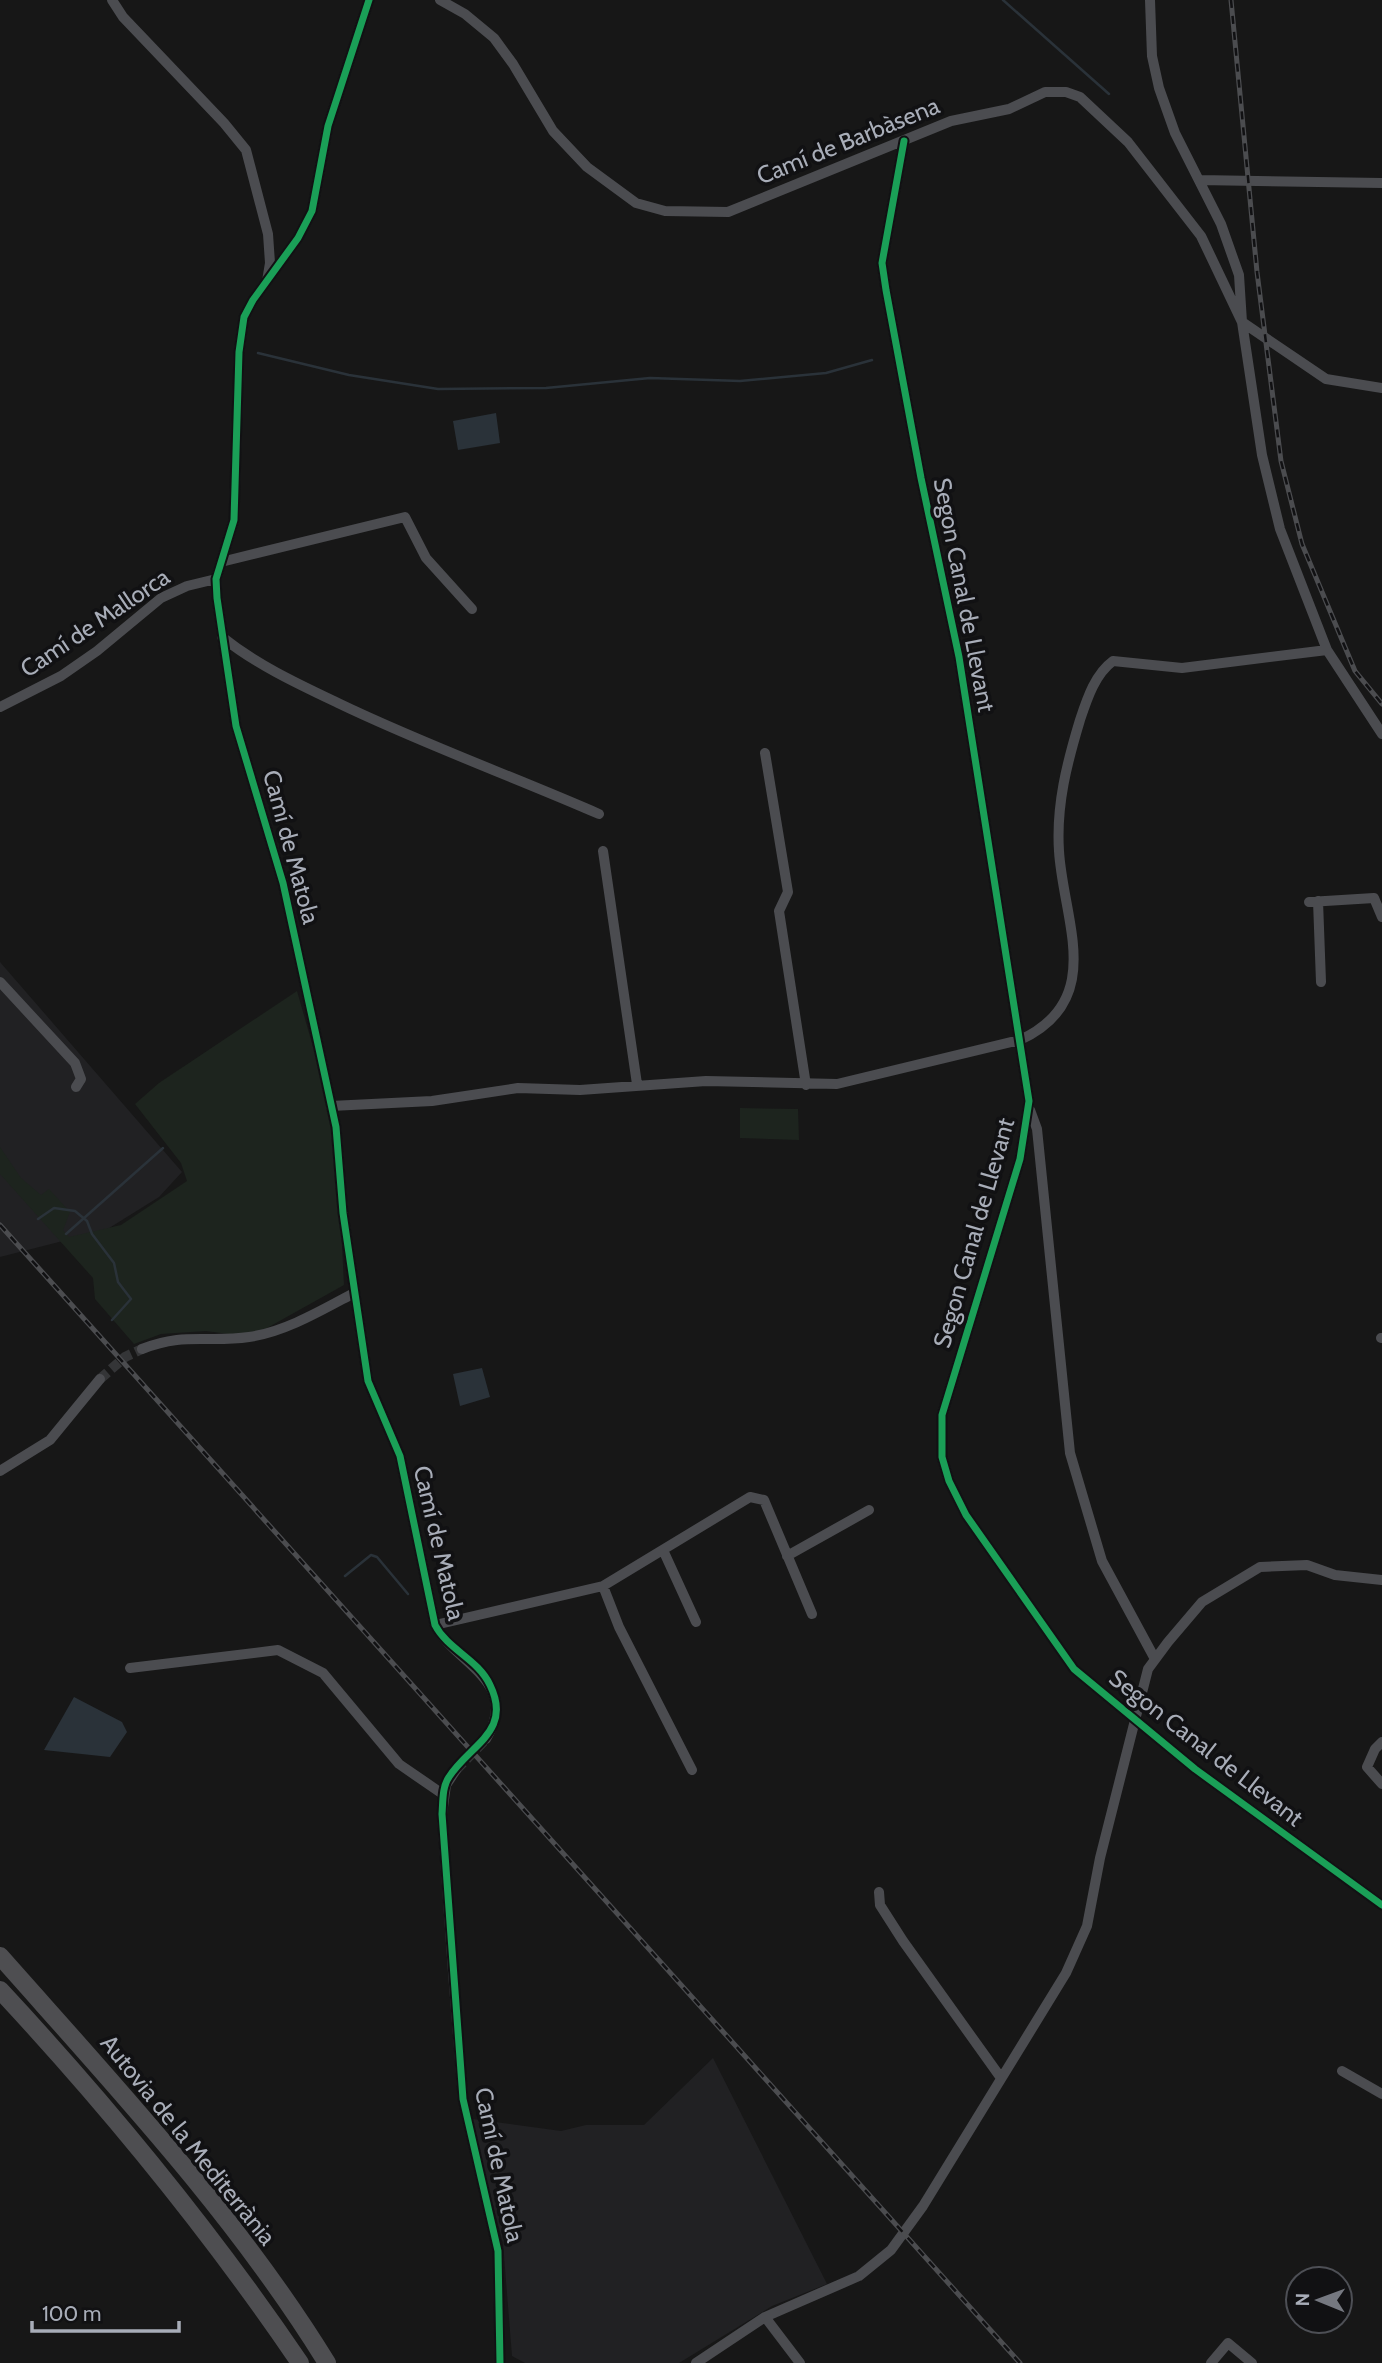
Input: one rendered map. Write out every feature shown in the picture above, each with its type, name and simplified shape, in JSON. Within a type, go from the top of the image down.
[{"type":"highway","name":"Autovia de la Mediterrània","points":[[0,1956],[135,2109],[240,2238],[327,2363]]},
{"type":"highway","name":"Autovia de la Mediterrània","points":[[0,1990],[163,2181],[245,2285],[300,2363]]},
{"type":"street","points":[[112,0],[123,17],[224,122],[246,150],[268,234],[270,263],[266,285]]},
{"type":"street","name":"Camí de Matola","points":[[369,0],[328,126],[312,211],[298,238],[253,300],[244,317],[239,352],[234,520],[216,579],[236,726],[283,883],[331,1107],[368,1381],[400,1456],[435,1625],[441,1637],[478,1668],[490,1683],[495,1712],[486,1739]]},
{"type":"street","name":"Camí de Barbàsena","points":[[440,0],[465,14],[494,38],[513,64],[552,131],[587,167],[636,203],[665,211],[728,212],[951,121],[1009,109],[1045,92],[1066,92],[1080,97],[1128,142],[1201,236],[1242,323]]},
{"type":"street","points":[[1150,0],[1152,56],[1159,88],[1175,133],[1221,224],[1239,275],[1242,323],[1262,455],[1279,529],[1327,650],[1382,734]]},
{"type":"street","name":"Segon Canal de Llevant","points":[[904,141],[882,263],[921,478],[960,657],[1028,1106],[1020,1158],[942,1415],[942,1457],[949,1481],[966,1515],[1074,1670],[1195,1769],[1382,1905]]},
{"type":"street","points":[[1199,180],[1382,183]]},
{"type":"street","points":[[1242,323],[1326,379],[1382,388]]},
{"type":"street","points":[[221,562],[405,517],[426,558],[472,609]]},
{"type":"street","name":"Camí de Mallorca","points":[[0,707],[61,676],[97,651],[160,598],[187,586],[216,579]]},
{"type":"street","points":[[222,637],[293,682],[369,718],[488,770],[599,814]]},
{"type":"street","points":[[331,1107],[432,1101],[518,1088],[580,1090],[706,1081],[806,1085],[858,1080],[1020,1040],[1034,1034],[1061,1006],[1076,964],[1059,853],[1059,810],[1066,767],[1084,707],[1102,669],[1113,661],[1182,668],[1327,650]]},
{"type":"street","points":[[765,753],[788,892],[779,911],[806,1085]]},
{"type":"street","points":[[603,851],[637,1084]]},
{"type":"street","points":[[1321,982],[1313,902],[1374,898],[1382,916]]},
{"type":"street","points":[[0,982],[75,1063],[80,1079],[76,1087]]},
{"type":"street","points":[[1028,1106],[1037,1129],[1070,1453],[1102,1561],[1155,1659]]},
{"type":"street","points":[[142,1349],[177,1338],[251,1337],[314,1314],[354,1293]]},
{"type":"street","points":[[0,1471],[50,1440],[100,1379]]},
{"type":"street","points":[[435,1625],[603,1586],[750,1497],[757,1496],[764,1500],[811,1614]]},
{"type":"street","points":[[787,1556],[869,1510]]},
{"type":"street","points":[[663,1550],[696,1622]]},
{"type":"street","points":[[696,2363],[765,2317],[859,2276],[891,2250],[923,2206],[1066,1973],[1087,1926],[1133,1718],[1147,1669],[1202,1602],[1260,1567],[1307,1564],[1335,1575],[1382,1580]]},
{"type":"street","points":[[603,1586],[620,1627],[692,1770]]},
{"type":"street","points":[[130,1668],[278,1650],[323,1674],[399,1764],[444,1795]]},
{"type":"street","points":[[1382,1742],[1375,1749],[1367,1767],[1382,1784]]},
{"type":"street","name":"Camí de Matola","points":[[456,1770],[450,1775],[444,1795],[443,1834],[463,2099],[498,2251],[499,2363]]},
{"type":"street","points":[[879,1892],[880,1905],[903,1941],[1001,2078]]},
{"type":"street","points":[[1342,2071],[1382,2094]]},
{"type":"street","points":[[765,2317],[800,2363]]},
{"type":"street","points":[[1211,2363],[1228,2343],[1252,2363]]},
{"type":"shaded area","points":[[496,413],[500,443],[458,450],[453,421]]},
{"type":"shaded area","points":[[0,962],[182,1172],[159,1197],[106,1230],[0,1257]]},
{"type":"shaded area","points":[[297,991],[336,1127],[344,1285],[251,1337],[206,1331],[161,1334],[134,1344],[95,1299],[93,1278],[0,1174],[0,1147],[21,1178],[41,1195],[49,1189],[70,1212],[63,1230],[69,1237],[121,1225],[187,1181],[181,1163],[135,1104],[159,1083]]},
{"type":"shaded area","points":[[740,1108],[798,1109],[799,1140],[740,1138]]},
{"type":"shaded area","points":[[482,1368],[490,1397],[460,1406],[453,1374]]},
{"type":"shaded area","points":[[74,1697],[122,1722],[127,1732],[110,1757],[44,1750]]},
{"type":"shaded area","points":[[713,2058],[827,2284],[772,2306],[679,2363],[525,2363],[512,2356],[503,2243],[476,2141],[473,2119],[561,2131],[586,2125],[644,2125]]},
{"type":"waterway","points":[[1003,0],[1109,94]]},
{"type":"waterway","points":[[258,353],[349,375],[438,389],[546,388],[650,378],[740,381],[826,373],[872,360]]},
{"type":"waterway","points":[[66,1234],[163,1148]]},
{"type":"waterway","points":[[38,1219],[54,1208],[75,1211],[87,1221],[92,1234],[114,1263],[118,1282],[131,1299],[112,1320]]},
{"type":"waterway","points":[[345,1576],[371,1555],[377,1557],[408,1594]]},
{"type":"tunnel","points":[[100,1379],[125,1357],[142,1349]]},
{"type":"tunnel","points":[[456,1770],[486,1739]]},
{"type":"railway","points":[[1231,0],[1257,272],[1281,461],[1302,544],[1355,671],[1382,704]]},
{"type":"railway","points":[[0,1225],[1020,2363]]},
{"type":"cycle path","points":[[369,0],[328,126],[312,211],[298,238],[253,300],[244,317],[239,352],[234,520],[216,579],[217,598],[236,726],[283,883],[336,1127],[343,1213],[368,1381],[400,1456],[435,1625],[447,1641],[485,1676],[496,1701],[496,1715],[486,1737],[457,1766],[447,1781],[442,1814],[463,2099],[498,2251],[500,2363]]},
{"type":"cycle path","points":[[904,141],[882,263],[921,478],[959,657],[1029,1101],[1020,1159],[942,1415],[942,1457],[949,1481],[966,1515],[1074,1669],[1195,1769],[1382,1905]]}]
